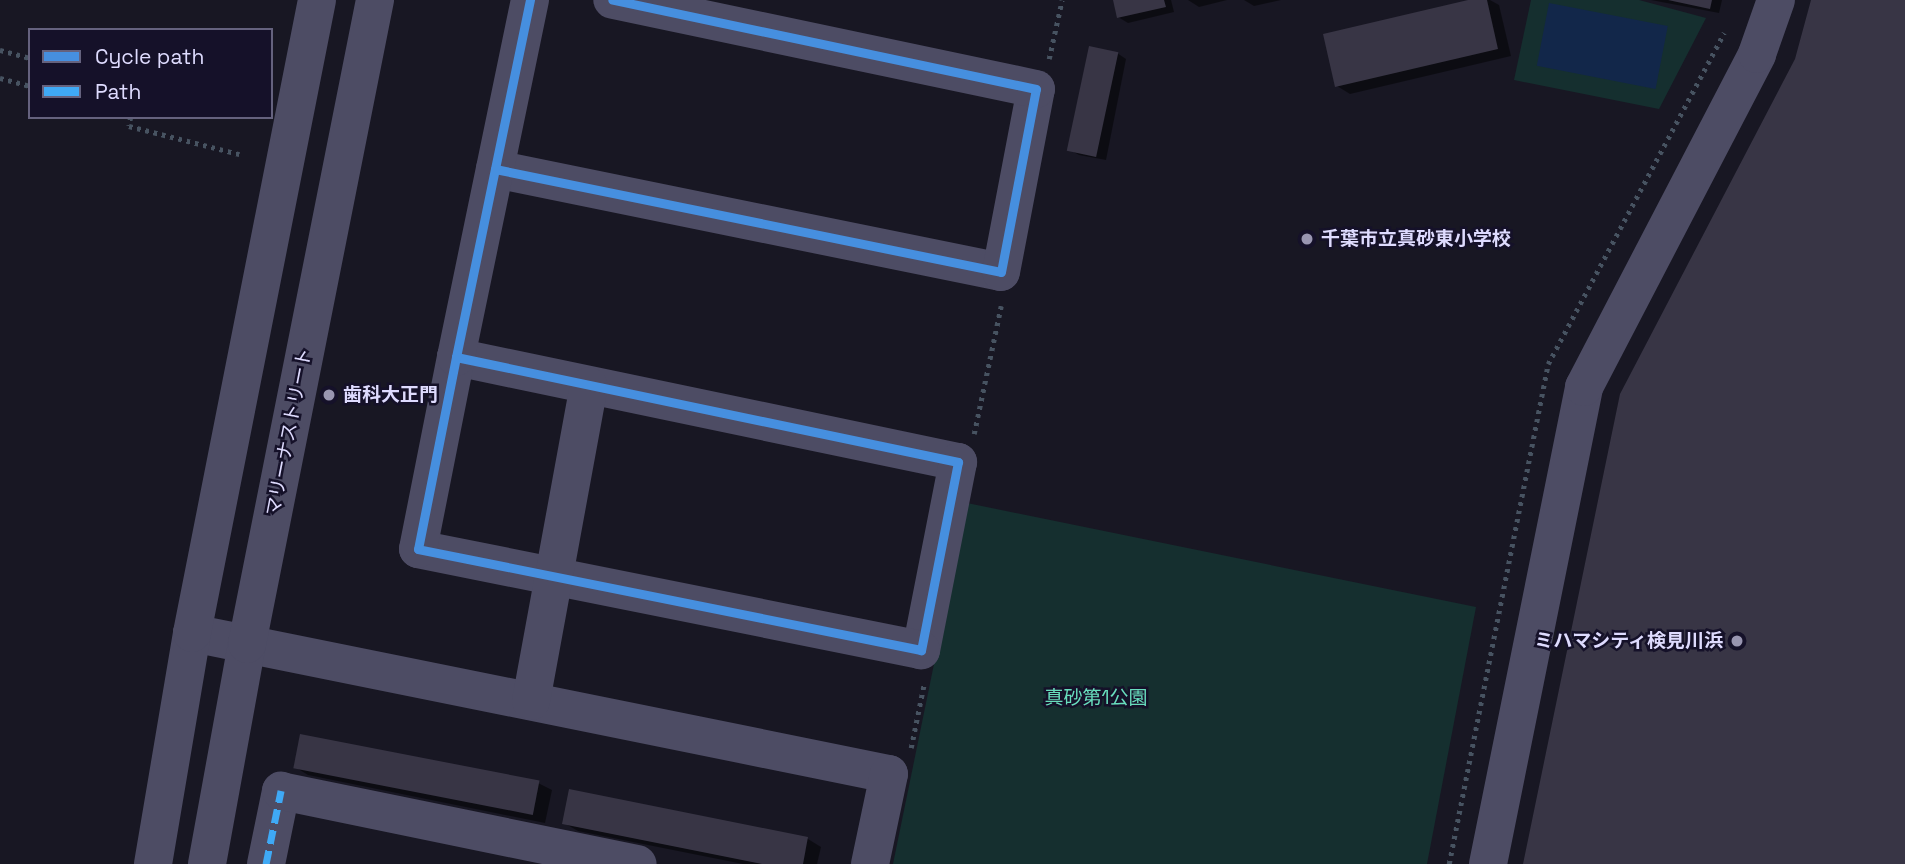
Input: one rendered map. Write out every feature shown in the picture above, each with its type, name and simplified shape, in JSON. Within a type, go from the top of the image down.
[{"type":"street","points":[[153,864],[192,633],[317,0]]},
{"type":"street","name":"マリーナストリート","points":[[207,864],[247,644],[375,0]]},
{"type":"street","points":[[456,357],[958,462],[921,650],[418,549],[456,357],[530,0]]},
{"type":"street","points":[[495,169],[1001,272],[1036,89],[612,0]]},
{"type":"street","points":[[1488,864],[1584,387],[1757,54],[1776,0]]},
{"type":"street","points":[[531,701],[552,575],[589,386]]},
{"type":"street","points":[[192,633],[889,774],[870,864]]},
{"type":"street","points":[[266,864],[281,791],[638,864]]},
{"type":"path","points":[[1036,89],[1048,65],[1062,0]]},
{"type":"path","points":[[0,50],[28,57]]},
{"type":"path","points":[[0,78],[28,85]]},
{"type":"path","points":[[131,119],[129,126],[239,154]]},
{"type":"path","points":[[958,462],[972,444],[1004,292],[1001,272]]},
{"type":"path","points":[[909,753],[928,669],[921,650]]},
{"type":"green space","points":[[1531,0],[1639,0],[1706,18],[1659,109],[1514,80]]},
{"type":"green space","name":"真砂第1公園","points":[[967,503],[1476,607],[1427,864],[893,864]]},
{"type":"water","points":[[1549,3],[1668,26],[1656,89],[1537,66]]},
{"type":"building","points":[[1113,0],[1164,0],[1166,7],[1117,18]]},
{"type":"building","points":[[1468,0],[1487,0],[1498,49],[1335,87],[1323,34]]},
{"type":"building","points":[[1668,0],[1712,0],[1710,9]]},
{"type":"building","name":"ミハマシティ検見川浜","points":[[1811,0],[1905,0],[1905,864],[1523,864],[1620,394],[1795,59]]},
{"type":"building","points":[[1089,46],[1118,52],[1096,157],[1067,151]]},
{"type":"building","points":[[300,734],[540,781],[533,815],[293,768]]},
{"type":"building","points":[[569,789],[808,837],[803,864],[762,864],[562,824]]},
{"type":"marked path","points":[[266,864],[281,791]]},
{"type":"cycle path","points":[[456,357],[958,462],[921,650],[418,549],[456,357],[530,0]]},
{"type":"cycle path","points":[[495,169],[1001,272],[1036,89],[612,0]]},
{"type":"place","name":"千葉市立真砂東小学校","points":[[1307,239]]},
{"type":"place","name":"歯科大正門","points":[[329,395]]},
{"type":"place","name":"ミハマシティ検見川浜","points":[[1737,641]]}]
